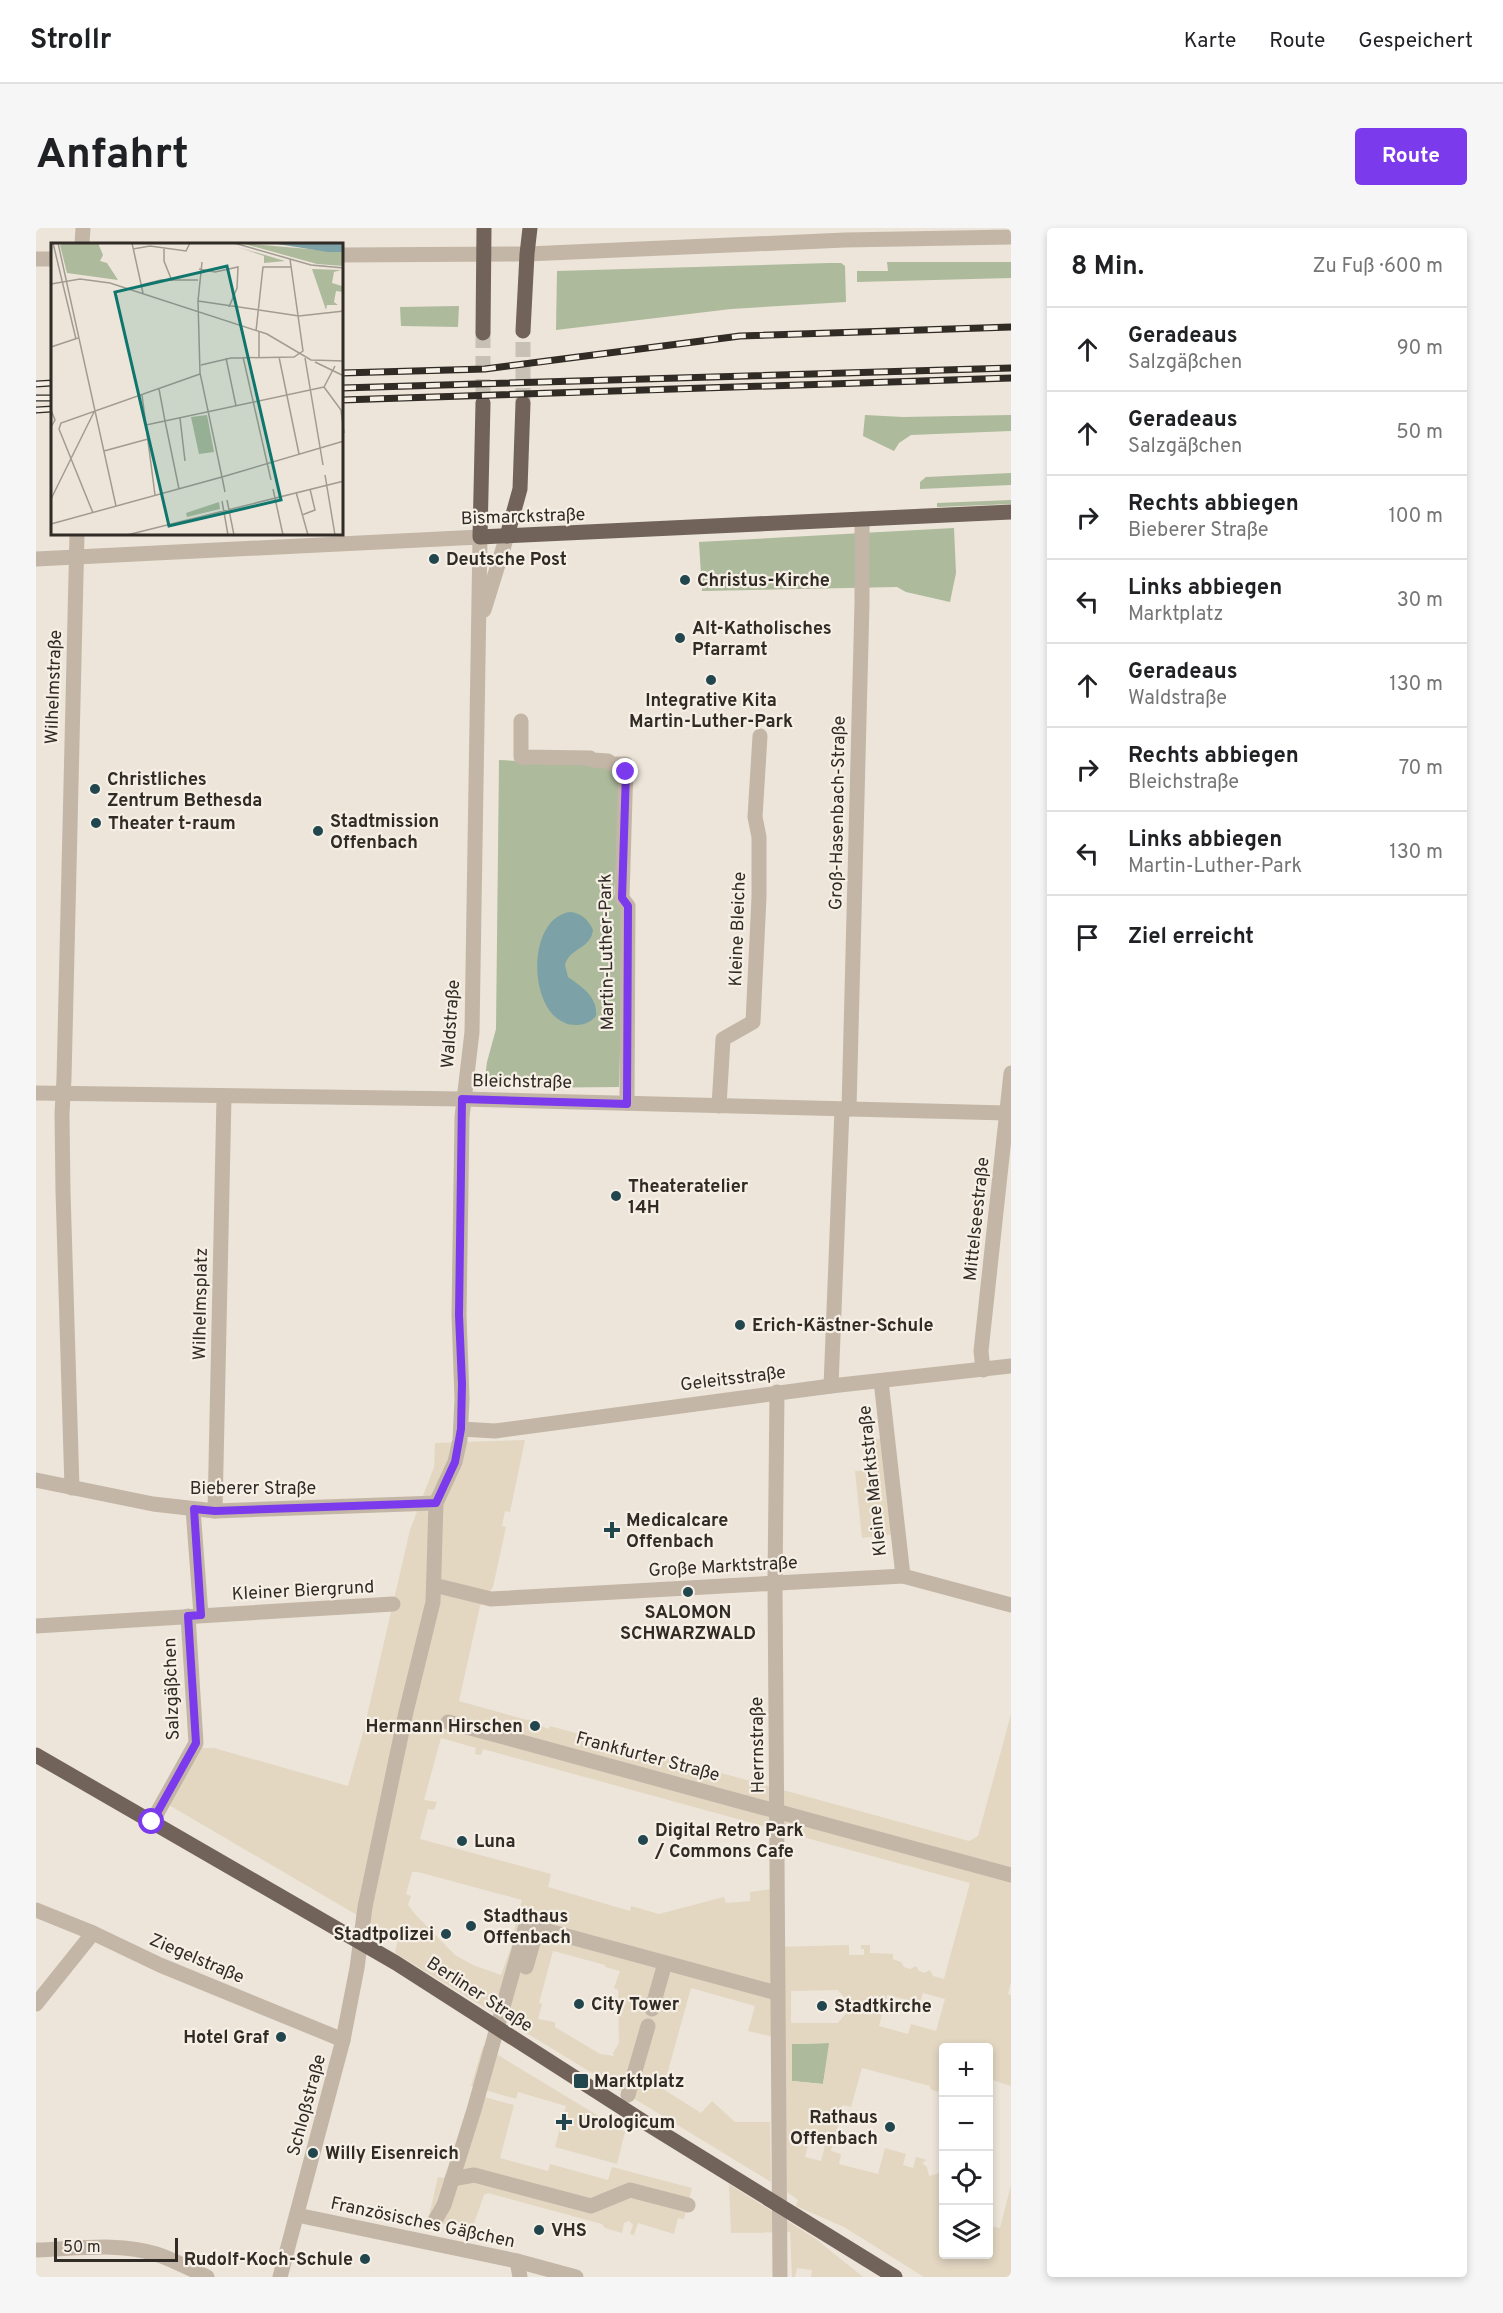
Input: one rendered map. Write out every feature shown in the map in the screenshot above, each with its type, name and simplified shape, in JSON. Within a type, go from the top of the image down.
[{"type":"main road","points":[[483,333],[484,228]]},
{"type":"main road","points":[[524,331],[530,228]]},
{"type":"main road","name":"Waldstraße","points":[[480,537],[483,403]]},
{"type":"main road","name":"Waldstraße","points":[[507,536],[520,489],[523,403]]},
{"type":"main road","name":"Bismarckstraße","points":[[480,537],[1011,512]]},
{"type":"main road","name":"Berliner Straße","points":[[36,1755],[360,1942],[649,2126],[895,2277]]},
{"type":"street","points":[[82,243],[83,228]]},
{"type":"street","points":[[344,255],[527,254],[857,234],[1011,237]]},
{"type":"street","name":"Groß-Hasenbach-Straße","points":[[831,1386],[846,1109],[862,586],[862,519]]},
{"type":"street","name":"Wilhelmstraße","points":[[63,1094],[77,536]]},
{"type":"street","name":"Waldstraße","points":[[480,621],[507,536]]},
{"type":"street","name":"Waldstraße","points":[[461,1429],[459,1315],[462,1099],[472,1032],[480,537]]},
{"type":"street","name":"Bismarckstraße","points":[[36,559],[480,537]]},
{"type":"street","name":"Martin-Luther-Park","points":[[521,721],[520,757],[590,758],[608,761],[612,764],[626,764],[622,898],[628,906],[627,1104]]},
{"type":"street","name":"Kleine Bleiche","points":[[719,1106],[723,1039],[753,1022],[759,897],[759,837],[755,817],[760,736]]},
{"type":"street","name":"Mittelseestraße","points":[[983,1370],[981,1351],[1011,1073]]},
{"type":"street","name":"Bleichstraße","points":[[36,1093],[462,1099],[1007,1113]]},
{"type":"street","points":[[63,1094],[63,1214],[72,1488]]},
{"type":"street","name":"Wilhelmsplatz","points":[[215,1511],[224,1097]]},
{"type":"street","name":"Geleitsstraße","points":[[461,1429],[495,1431],[777,1392],[1011,1366]]},
{"type":"street","name":"Kleine Marktstraße","points":[[881,1381],[903,1576]]},
{"type":"street","name":"Herrnstraße","points":[[777,1392],[775,1583],[780,2277]]},
{"type":"street","points":[[360,1942],[364,1907],[406,1712],[433,1602],[436,1503],[455,1462],[461,1429]]},
{"type":"street","name":"Bieberer Straße","points":[[36,1480],[153,1504],[215,1511],[436,1503]]},
{"type":"street","name":"Salzgäßchen","points":[[152,1822],[196,1743],[194,1509]]},
{"type":"street","name":"Große Marktstraße","points":[[434,1586],[491,1599],[903,1576],[1011,1605]]},
{"type":"street","name":"Kleiner Biergrund","points":[[36,1626],[393,1604]]},
{"type":"street","name":"Frankfurter Straße","points":[[448,1722],[1011,1875]]},
{"type":"street","name":"Ziegelstraße","points":[[36,1910],[160,1965],[343,2040]]},
{"type":"street","points":[[434,2222],[444,2205],[481,2101],[521,1965],[526,1925],[777,1993]]},
{"type":"street","points":[[36,2004],[93,1934]]},
{"type":"street","name":"Schloßstraße","points":[[280,2277],[343,2040],[352,1999],[360,1942]]},
{"type":"street","points":[[652,2009],[665,1963]]},
{"type":"street","points":[[628,2095],[648,2025]]},
{"type":"street","points":[[452,2179],[474,2175],[591,2206],[630,2190],[688,2205]]},
{"type":"street","name":"Französisches Gäßchen","points":[[297,2215],[517,2261],[576,2277]]},
{"type":"street","points":[[36,2250],[102,2248],[134,2250],[156,2254],[207,2277]]},
{"type":"street","points":[[517,2261],[520,2277]]},
{"type":"green space","points":[[887,262],[1011,262],[1011,278],[857,282],[857,271],[888,271]]},
{"type":"green space","points":[[841,263],[845,266],[846,302],[731,309],[556,330],[557,271]]},
{"type":"green space","points":[[459,306],[458,327],[401,326],[400,307]]},
{"type":"green space","points":[[865,415],[903,417],[1011,415],[1011,431],[911,435],[899,443],[894,451],[863,436]]},
{"type":"green space","points":[[1011,473],[1011,485],[920,489],[920,482],[926,477]]},
{"type":"green space","points":[[1011,500],[1011,504],[937,507],[937,503]]},
{"type":"green space","points":[[954,528],[956,573],[950,602],[906,592],[897,587],[702,591],[699,542]]},
{"type":"green space","points":[[499,760],[624,767],[614,894],[624,909],[619,1087],[494,1088],[485,1078],[496,1029]]},
{"type":"green space","points":[[830,2043],[823,2084],[792,2081],[792,2044]]},
{"type":"shaded area","points":[[887,1438],[898,1534],[862,1538],[855,1471],[872,1470],[869,1440]]},
{"type":"shaded area","points":[[525,1440],[510,1512],[505,1511],[502,1526],[506,1527],[493,1587],[480,1606],[459,1701],[528,1719],[548,1729],[550,1726],[969,1841],[978,1836],[1011,1714],[1011,1982],[1008,1994],[1011,1995],[1011,2086],[993,2080],[993,2043],[939,2043],[938,2092],[930,2089],[930,2086],[862,2068],[851,2107],[843,2105],[831,2151],[841,2154],[839,2164],[878,2174],[885,2148],[906,2154],[903,2165],[913,2168],[916,2157],[927,2160],[922,2163],[927,2167],[929,2176],[939,2173],[939,2259],[993,2259],[993,2227],[1000,2228],[1011,2185],[1011,2277],[924,2277],[844,2227],[796,2206],[798,2200],[787,2192],[784,2037],[748,2031],[755,2006],[691,1988],[663,2089],[701,2113],[712,2101],[735,2122],[770,2122],[771,2182],[395,1953],[398,1939],[162,1801],[193,1748],[214,1748],[348,1786],[363,1733],[410,1530],[434,1467],[435,1443]],"holes":[[[441,1738],[476,1748],[475,1754],[481,1755],[483,1749],[970,1883],[944,1979],[933,1976],[930,1970],[924,1973],[916,1966],[910,1969],[904,1967],[901,1962],[893,1959],[893,1954],[870,1953],[870,1945],[861,1945],[864,1955],[849,1955],[849,1945],[778,1947],[778,1888],[750,1892],[750,1901],[726,1903],[724,1897],[659,1914],[631,1906],[630,1911],[548,1887],[551,1874],[420,1839],[428,1809],[434,1810],[437,1802],[424,1800]],[[412,1872],[418,1872],[522,1900],[511,1941],[513,1942],[501,1975],[473,1965],[455,1955],[415,1914],[408,1905],[411,1896],[406,1894]],[[553,1951],[620,1971],[614,1988],[618,1990],[619,2043],[613,2053],[614,2056],[600,2054],[555,2027],[555,2022],[538,2019],[542,2004],[539,2003]],[[838,1990],[847,2001],[853,2001],[853,2012],[847,2012],[838,2023],[791,2023],[791,1991]],[[923,1993],[945,1999],[936,2031],[911,2024],[908,2034],[879,2026],[887,1995],[920,2003]],[[829,2043],[823,2084],[792,2081],[792,2044]],[[812,2130],[828,2134],[821,2161],[805,2157]]]},
{"type":"shaded area","points":[[483,2046],[625,2132],[617,2164],[555,2147],[566,2106],[518,2092],[516,2099],[471,2086]]},
{"type":"shaded area","points":[[473,2094],[514,2105],[500,2158],[548,2171],[550,2164],[608,2180],[612,2167],[692,2188],[684,2219],[678,2218],[674,2234],[638,2223],[634,2235],[630,2234],[633,2225],[629,2221],[624,2223],[622,2233],[605,2228],[602,2224],[488,2193],[484,2195],[471,2232],[428,2220],[438,2177],[449,2179]]},
{"type":"shaded area","points":[[729,2184],[816,2239],[863,2277],[811,2277],[812,2270],[797,2268],[795,2277],[792,2277],[790,2232],[731,2233]]},
{"type":"water","points":[[570,912],[584,917],[593,930],[588,941],[567,959],[565,965],[568,977],[588,993],[596,1009],[594,1018],[579,1025],[560,1020],[548,1008],[541,991],[537,971],[544,933],[555,919]]},
{"type":"tunnel","points":[[523,331],[523,403]]},
{"type":"tunnel","points":[[483,333],[483,403]]},
{"type":"railway","points":[[344,373],[485,369],[740,336],[1011,327]]},
{"type":"railway","points":[[344,388],[1011,368]]},
{"type":"railway","points":[[344,400],[1011,378]]},
{"type":"railway","points":[[36,384],[51,383]]},
{"type":"railway","points":[[36,398],[51,398]]},
{"type":"railway","points":[[36,410],[51,409]]},
{"type":"place","name":"Deutsche Post","points":[[434,559]]},
{"type":"place","name":"Christus-Kirche","points":[[685,580]]},
{"type":"place","name":"Alt-Katholisches Pfarramt","points":[[680,638]]},
{"type":"place","name":"Integrative Kita Martin-Luther-Park","points":[[711,680]]},
{"type":"place","name":"Christliches Zentrum Bethesda","points":[[95,789]]},
{"type":"place","name":"Theater t-raum","points":[[96,823]]},
{"type":"place","name":"Stadtmission Offenbach","points":[[318,831]]},
{"type":"place","name":"Theateratelier 14H","points":[[616,1196]]},
{"type":"place","name":"Erich-Kästner-Schule","points":[[740,1325]]},
{"type":"place","name":"Medicalcare Offenbach","points":[[612,1530]]},
{"type":"place","name":"SALOMON SCHWARZWALD","points":[[688,1592]]},
{"type":"place","name":"Hermann Hirschen","points":[[535,1726]]},
{"type":"place","name":"Digital Retro Park / Commons Cafe","points":[[643,1840]]},
{"type":"place","name":"Luna","points":[[462,1841]]},
{"type":"place","name":"Stadthaus Offenbach","points":[[471,1926]]},
{"type":"place","name":"Stadtpolizei","points":[[446,1934]]},
{"type":"place","name":"City Tower","points":[[579,2004]]},
{"type":"place","name":"Stadtkirche","points":[[822,2006]]},
{"type":"place","name":"Hotel Graf","points":[[281,2037]]},
{"type":"place","name":"Marktplatz","points":[[581,2081]]},
{"type":"place","name":"Urologicum","points":[[564,2122]]},
{"type":"place","name":"Rathaus Offenbach","points":[[890,2127]]},
{"type":"place","name":"Willy Eisenreich","points":[[313,2153]]},
{"type":"place","name":"VHS","points":[[539,2230]]},
{"type":"place","name":"Rudolf-Koch-Schule","points":[[365,2259]]},
{"type":"route","points":[[152,1822],[196,1743],[188,1616],[201,1615],[194,1509],[215,1511],[436,1503],[455,1462],[460,1440],[462,1399],[459,1315],[462,1099],[493,1102],[627,1104],[628,906],[622,898],[626,772]]}]
